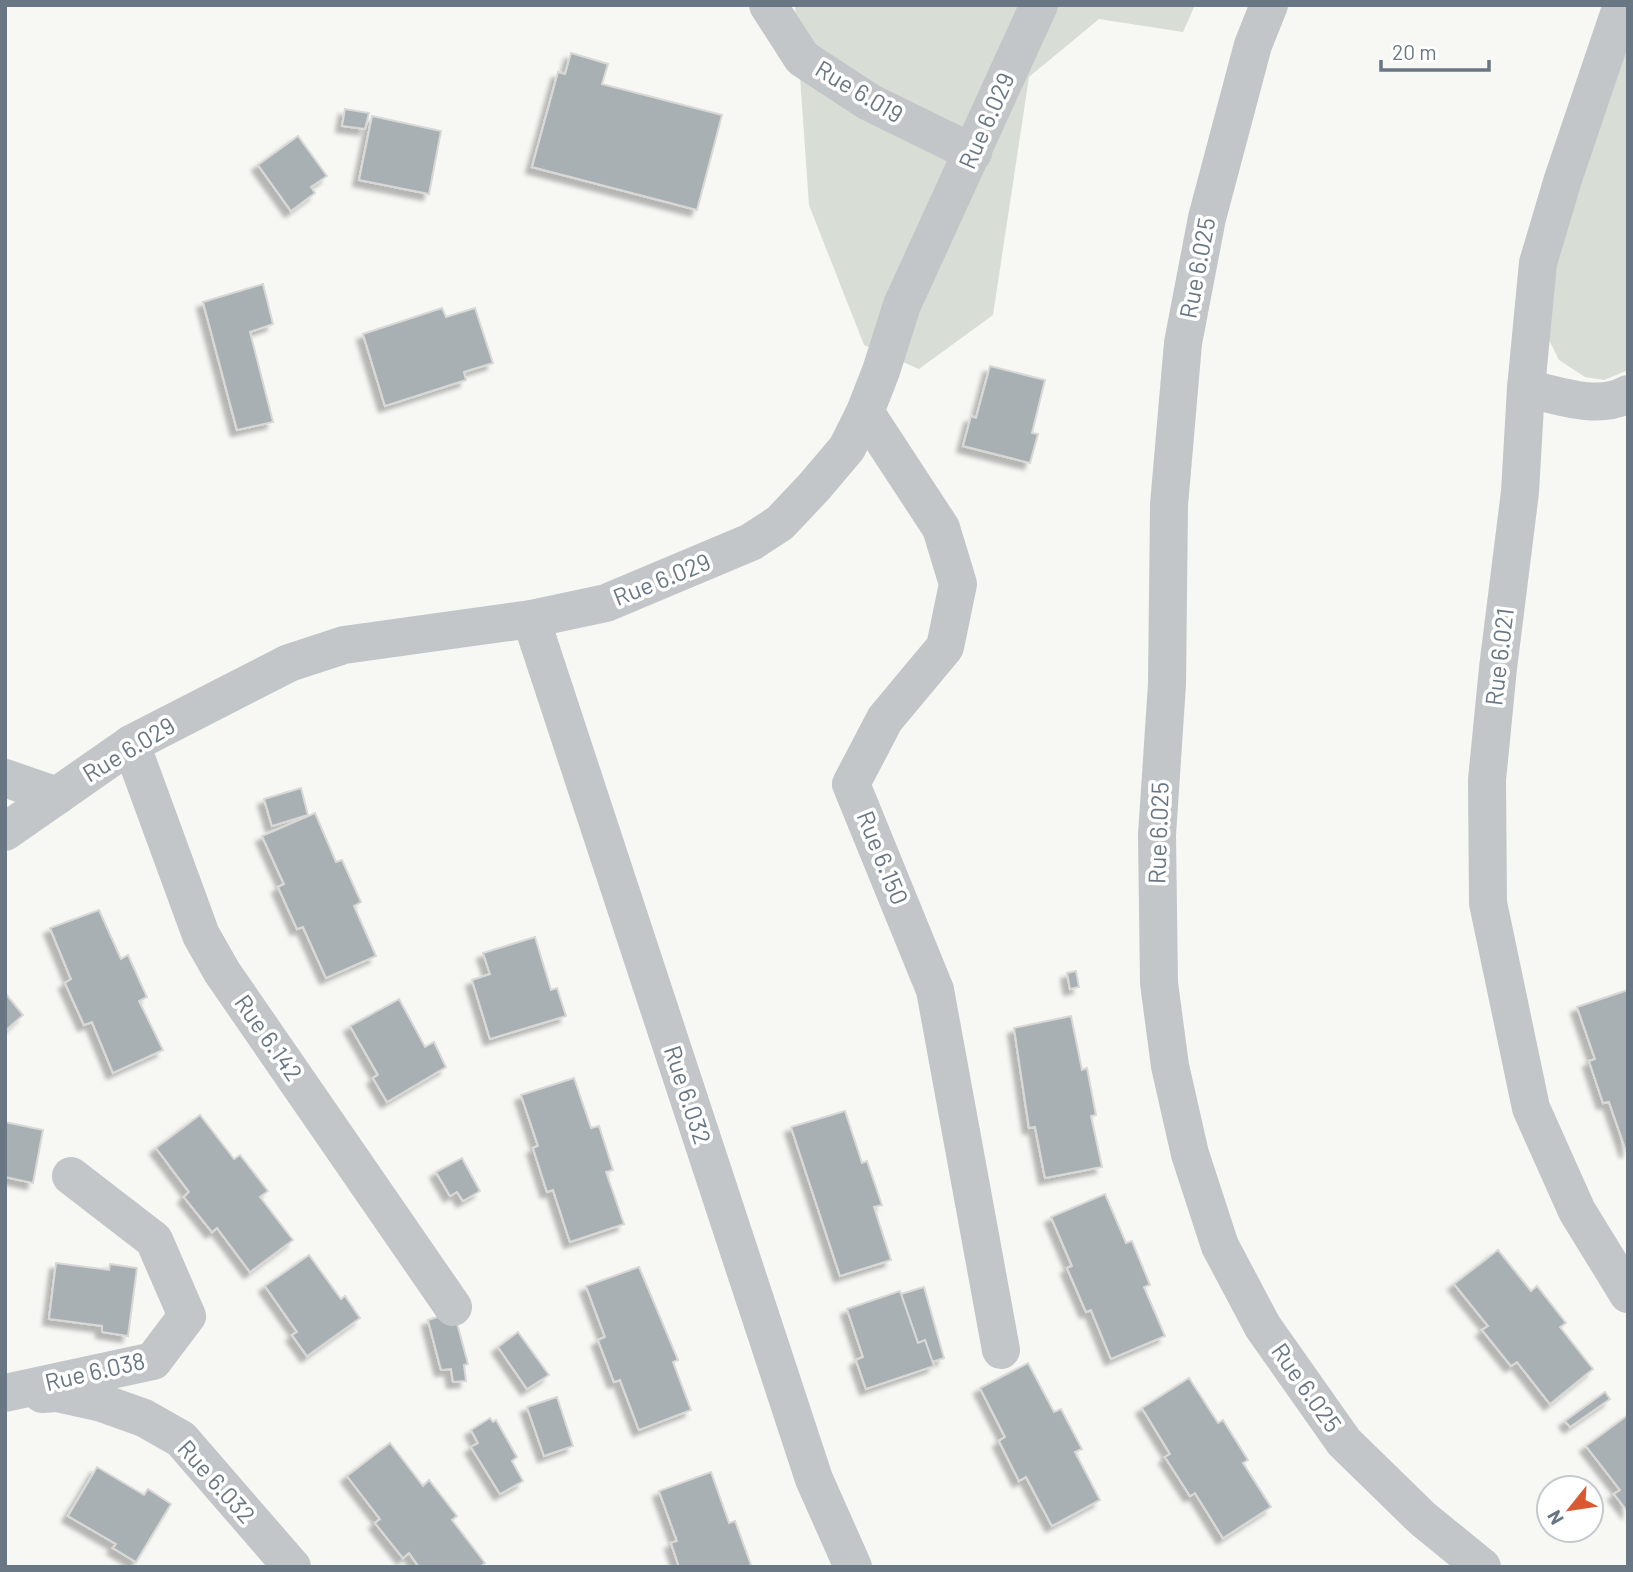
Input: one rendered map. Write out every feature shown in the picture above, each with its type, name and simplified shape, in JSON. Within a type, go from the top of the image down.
[{"type":"street","name":"Rue 6.019","points":[[768,5],[802,58],[869,102],[972,153]]},
{"type":"street","name":"Rue 6.029","points":[[5,832],[131,744],[289,663],[344,645],[531,619],[606,603],[751,542],[780,523],[814,488],[846,448],[865,412],[888,353],[902,305],[1039,5]]},
{"type":"street","name":"Rue 6.025","points":[[1269,5],[1253,45],[1207,218],[1183,344],[1169,505],[1167,684],[1157,835],[1158,983],[1170,1066],[1190,1154],[1220,1246],[1263,1327],[1344,1442],[1423,1519],[1482,1567]]},
{"type":"street","name":"Rue 6.021","points":[[1622,5],[1563,179],[1538,263],[1526,388],[1520,492],[1487,780],[1488,903],[1531,1108],[1577,1211],[1628,1294]]},
{"type":"street","points":[[1526,388],[1577,401],[1601,401],[1628,394]]},
{"type":"street","name":"Rue 6.150","points":[[865,412],[941,528],[958,584],[945,648],[885,719],[851,785],[935,990],[1002,1350]]},
{"type":"street","name":"Rue 6.032","points":[[531,619],[814,1479],[853,1567]]},
{"type":"street","name":"Rue 6.142","points":[[131,744],[201,935],[222,972],[453,1307]]},
{"type":"street","points":[[5,778],[57,796]]},
{"type":"street","name":"Rue 6.038","points":[[5,1395],[153,1361],[187,1316],[154,1240],[71,1176]]},
{"type":"street","name":"Rue 6.032","points":[[5,1395],[57,1393],[102,1403],[144,1418],[181,1439],[292,1567]]},
{"type":"shaded area","points":[[795,5],[1195,5],[1183,32],[1099,19],[1029,77],[993,315],[919,369],[864,345],[809,205]]},
{"type":"shaded area","points":[[1628,30],[1628,370],[1604,380],[1585,377],[1559,360],[1549,340],[1551,248]]},
{"type":"building","points":[[571,53],[608,64],[602,84],[722,115],[697,210],[532,167],[558,72],[565,74]]},
{"type":"building","points":[[345,109],[369,113],[365,129],[342,126]]},
{"type":"building","points":[[372,116],[441,131],[429,194],[359,180]]},
{"type":"building","points":[[298,136],[327,176],[311,187],[315,193],[291,211],[258,165]]},
{"type":"building","points":[[263,284],[273,324],[250,332],[273,422],[237,430],[203,302]]},
{"type":"building","points":[[442,308],[446,317],[475,308],[493,363],[464,372],[466,380],[385,406],[363,334]]},
{"type":"building","points":[[990,366],[1045,380],[1032,433],[1038,434],[1030,463],[963,446],[971,416],[976,418]]},
{"type":"building","points":[[301,788],[308,815],[272,826],[264,799]]},
{"type":"building","points":[[315,813],[336,862],[342,860],[361,902],[354,906],[376,956],[326,978],[303,927],[297,929],[278,887],[284,884],[262,836]]},
{"type":"building","points":[[99,910],[121,959],[128,955],[147,997],[139,1001],[163,1050],[113,1073],[92,1022],[84,1025],[65,983],[71,979],[50,928]]},
{"type":"building","points":[[535,937],[551,990],[557,988],[566,1016],[490,1039],[472,980],[490,974],[483,953]]},
{"type":"building","points":[[1076,971],[1079,987],[1070,989],[1067,973]]},
{"type":"building","points":[[1628,990],[1626,1151],[1609,1102],[1603,1103],[1589,1061],[1595,1059],[1577,1007]]},
{"type":"building","points":[[5,995],[23,1015],[5,1031]]},
{"type":"building","points":[[399,999],[425,1047],[434,1042],[446,1067],[387,1102],[373,1078],[378,1075],[350,1026]]},
{"type":"building","points":[[1071,1016],[1082,1070],[1087,1068],[1096,1115],[1091,1116],[1102,1167],[1045,1178],[1035,1127],[1029,1128],[1014,1028]]},
{"type":"building","points":[[574,1078],[591,1128],[599,1126],[613,1170],[606,1172],[624,1224],[570,1242],[553,1190],[547,1192],[533,1148],[538,1146],[521,1095]]},
{"type":"building","points":[[845,1111],[862,1163],[867,1161],[882,1205],[874,1207],[891,1260],[840,1276],[791,1127]]},
{"type":"building","points":[[200,1115],[234,1159],[240,1155],[268,1191],[260,1197],[293,1240],[250,1272],[217,1228],[212,1232],[184,1197],[189,1192],[156,1148]]},
{"type":"building","points":[[5,1122],[43,1130],[33,1183],[5,1177]]},
{"type":"building","points":[[462,1158],[480,1191],[463,1201],[457,1192],[450,1196],[436,1172]]},
{"type":"building","points":[[1105,1194],[1126,1243],[1132,1241],[1150,1285],[1144,1287],[1165,1336],[1111,1359],[1091,1310],[1086,1312],[1067,1268],[1072,1266],[1051,1217]]},
{"type":"building","points":[[1498,1250],[1531,1291],[1537,1286],[1566,1323],[1560,1327],[1593,1369],[1550,1404],[1517,1362],[1511,1366],[1482,1330],[1488,1326],[1454,1284]]},
{"type":"building","points":[[309,1255],[341,1299],[345,1296],[360,1318],[307,1356],[292,1335],[297,1332],[265,1286]]},
{"type":"building","points":[[56,1263],[109,1270],[110,1264],[137,1268],[128,1336],[102,1332],[102,1326],[49,1319]]},
{"type":"building","points":[[639,1267],[678,1360],[673,1362],[691,1410],[639,1430],[620,1380],[614,1382],[598,1340],[605,1337],[586,1286]]},
{"type":"building","points":[[924,1287],[944,1358],[932,1362],[925,1340],[918,1343],[901,1294]]},
{"type":"building","points":[[900,1291],[918,1343],[925,1340],[934,1366],[866,1389],[856,1360],[863,1357],[847,1309]]},
{"type":"building","points":[[454,1312],[468,1364],[464,1365],[466,1381],[453,1382],[451,1369],[441,1370],[428,1320]]},
{"type":"building","points":[[518,1332],[549,1375],[527,1389],[498,1347]]},
{"type":"building","points":[[1028,1363],[1054,1412],[1061,1409],[1082,1449],[1075,1452],[1100,1500],[1052,1526],[1026,1477],[1019,1481],[999,1441],[1005,1437],[980,1388]]},
{"type":"building","points":[[1189,1378],[1218,1423],[1223,1420],[1248,1460],[1243,1463],[1271,1507],[1223,1538],[1195,1493],[1190,1496],[1165,1457],[1170,1454],[1142,1408]]},
{"type":"building","points":[[1605,1392],[1610,1399],[1570,1427],[1565,1421]]},
{"type":"building","points":[[557,1397],[573,1446],[544,1456],[527,1407]]},
{"type":"building","points":[[1628,1415],[1628,1512],[1614,1494],[1620,1490],[1586,1446]]},
{"type":"building","points":[[490,1418],[493,1422],[496,1420],[517,1457],[512,1461],[523,1481],[500,1494],[471,1447],[478,1443],[471,1430]]},
{"type":"building","points":[[390,1443],[423,1486],[429,1480],[457,1516],[452,1520],[485,1563],[480,1567],[419,1567],[409,1553],[403,1558],[375,1523],[380,1519],[347,1476]]},
{"type":"building","points":[[97,1467],[144,1495],[148,1489],[171,1504],[136,1562],[113,1548],[116,1544],[68,1516]]},
{"type":"building","points":[[711,1472],[729,1523],[735,1521],[751,1565],[746,1567],[679,1567],[671,1543],[677,1541],[659,1491]]}]
